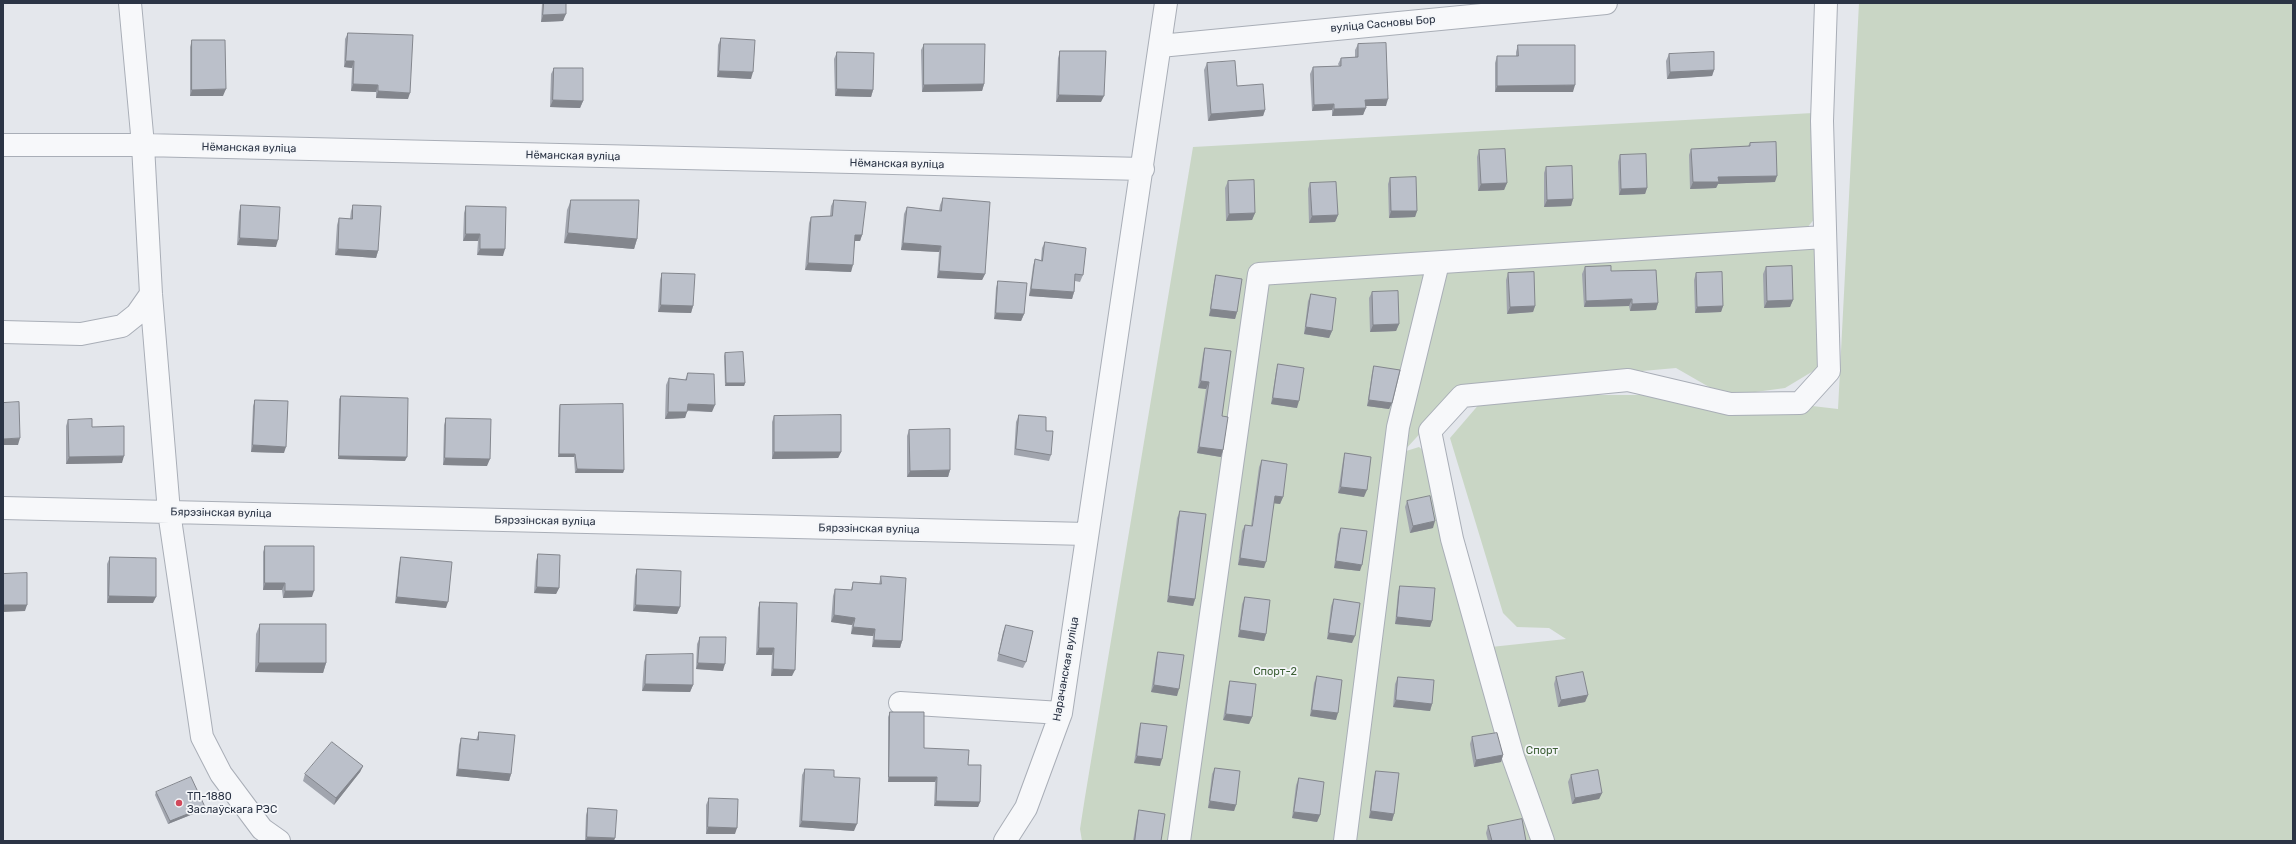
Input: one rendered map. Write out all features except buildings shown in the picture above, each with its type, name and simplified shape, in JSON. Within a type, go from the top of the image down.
[{"type":"street","points":[[130,3],[143,145],[151,294],[169,512],[202,737],[221,774],[262,829],[279,841]]},
{"type":"street","name":"Нарачанская вуліца","points":[[1005,841],[1026,808],[1061,713],[1143,170],[1166,3]]},
{"type":"street","name":"вуліца Сасновы Бор","points":[[1160,46],[1606,3]]},
{"type":"street","points":[[1430,431],[1462,396],[1628,380],[1730,404],[1800,403],[1830,371],[1824,237],[1822,121],[1826,3]]},
{"type":"street","name":"Нёманская вуліца","points":[[3,145],[143,145],[1143,170]]},
{"type":"street","points":[[1180,841],[1259,274],[1824,237]]},
{"type":"street","points":[[1345,841],[1398,427],[1438,263]]},
{"type":"street","points":[[3,332],[81,334],[122,326],[137,314],[151,294]]},
{"type":"street","points":[[1398,427],[1430,431]]},
{"type":"street","points":[[1430,431],[1452,539],[1514,757],[1542,841]]},
{"type":"street","name":"Бярэзінская вуліца","points":[[3,508],[1087,534]]},
{"type":"street","points":[[900,703],[1061,713]]},
{"type":"green space","points":[[1859,3],[2293,3],[2293,841],[1082,841],[1080,829],[1085,797],[1193,147],[1813,113],[1818,215],[1805,230],[1817,256],[1820,367],[1785,388],[1726,396],[1838,409]],"holes":[[[1676,368],[1723,395],[1487,395],[1450,438],[1503,613],[1517,627],[1549,628],[1566,639],[1491,647],[1429,455],[1419,447],[1403,452],[1463,387]]]},
{"type":"place","name":"ТП-1880 Заслаўскага РЭС","points":[[179,803]]},
{"type":"park label","name":"Спорт-2","points":[[1275,672]]},
{"type":"park label","name":"Спорт","points":[[1542,751]]}]
